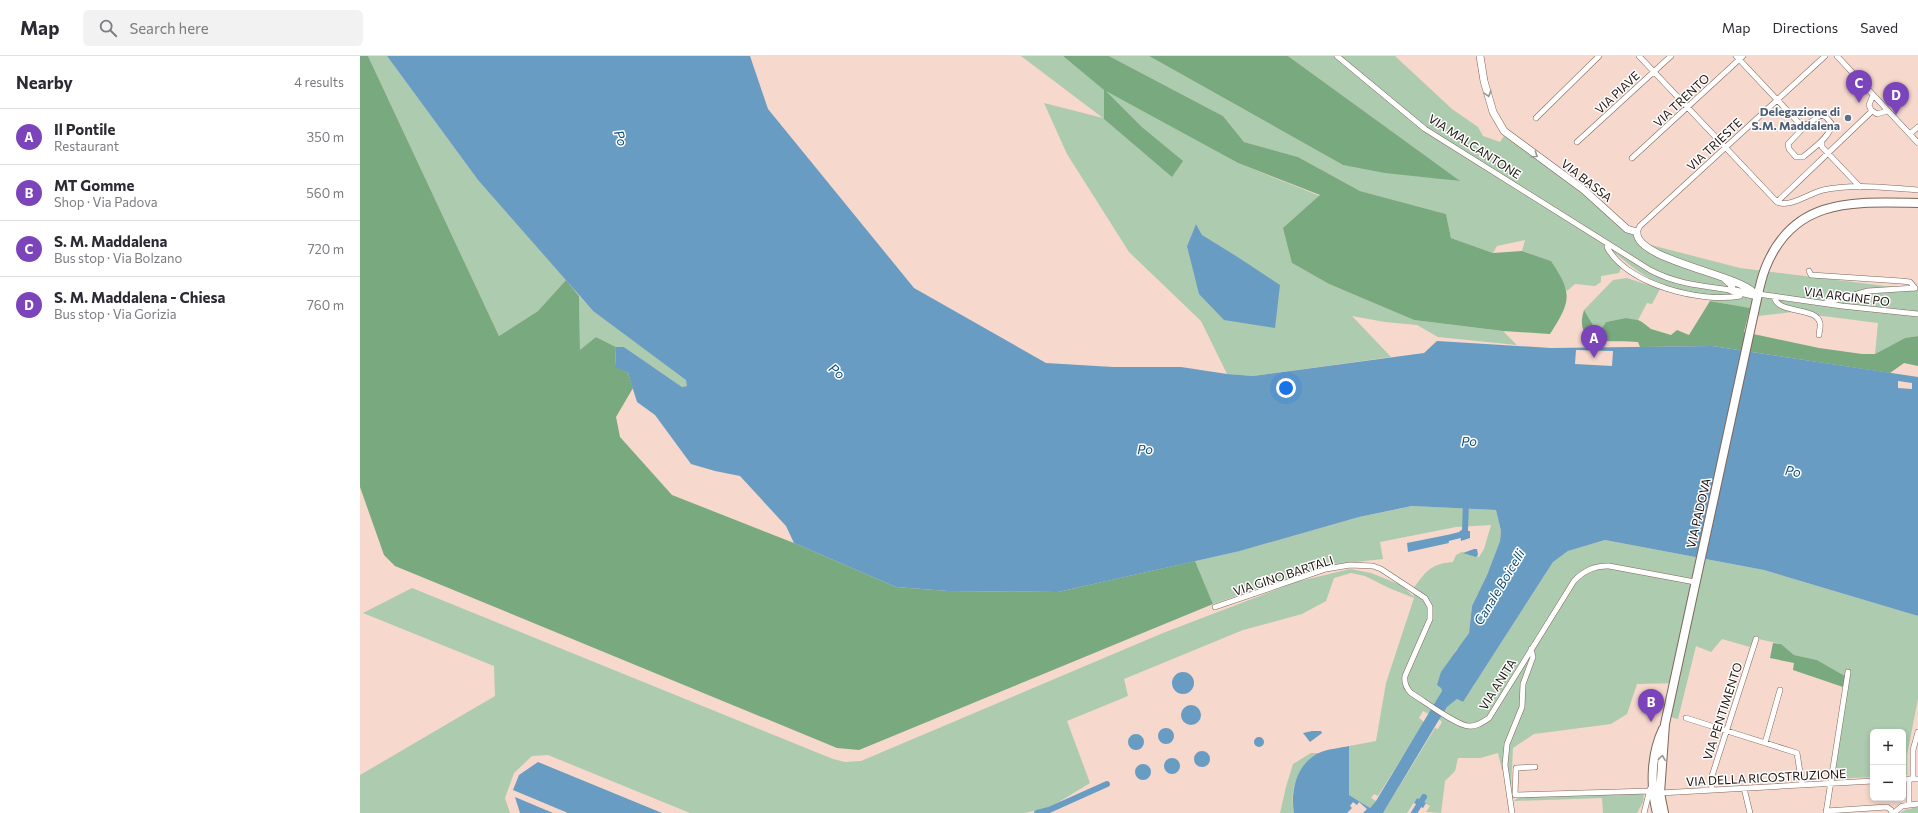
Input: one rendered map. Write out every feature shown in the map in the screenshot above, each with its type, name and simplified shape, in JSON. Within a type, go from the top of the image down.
[{"type":"main road","name":"VIA PADOVA","points":[[1664,813],[1654,792],[1665,724],[1755,308],[1756,293],[1765,270],[1779,243],[1792,228],[1812,214],[1842,204],[1918,202]]},
{"type":"main road","name":"VIA PADOVA","points":[[1657,813],[1653,778],[1657,741],[1665,724]]},
{"type":"street","name":"VIA MALCANTONE","points":[[1337,56],[1425,129],[1666,278],[1682,283],[1742,292],[1740,296],[1722,297],[1696,295],[1665,288],[1639,276],[1628,269],[1609,251],[1607,247],[1609,244]]},
{"type":"street","name":"VIA BASSA","points":[[1480,56],[1484,81],[1493,112],[1504,131],[1584,190],[1627,228],[1637,232],[1639,239],[1653,251],[1742,284],[1756,293]]},
{"type":"street","points":[[1536,118],[1599,56]]},
{"type":"street","points":[[1639,56],[1777,202],[1789,204],[1824,190],[1843,187],[1918,190]]},
{"type":"street","name":"VIA PIAVE","points":[[1577,142],[1671,56]]},
{"type":"street","name":"VIA TRIESTE","points":[[1637,232],[1640,226],[1824,56]]},
{"type":"street","points":[[1837,56],[1918,143]]},
{"type":"street","points":[[1740,57],[1799,123],[1806,125]]},
{"type":"street","name":"VIA TRENTO","points":[[1632,158],[1740,57]]},
{"type":"street","points":[[1873,95],[1869,105],[1872,111],[1878,114],[1887,110]]},
{"type":"street","points":[[1777,202],[1872,111]]},
{"type":"street","points":[[1824,115],[1832,127],[1822,144],[1801,158],[1792,154],[1788,144],[1806,125],[1818,116],[1824,115]]},
{"type":"street","points":[[1799,123],[1799,132]]},
{"type":"street","points":[[1910,134],[1918,127]]},
{"type":"street","points":[[1822,144],[1828,153],[1860,187]]},
{"type":"street","points":[[1809,271],[1811,275],[1905,281],[1910,282],[1916,288]]},
{"type":"street","points":[[1724,278],[1732,285],[1732,290]]},
{"type":"street","points":[[1742,284],[1742,292],[1753,295],[1756,293]]},
{"type":"street","points":[[1822,303],[1868,291],[1916,288]]},
{"type":"street","name":"VIA ARGINE PO","points":[[1756,293],[1822,303],[1918,314]]},
{"type":"street","name":"VIA ARGINE PO","points":[[1774,296],[1774,301],[1779,304],[1818,318],[1820,323],[1819,335]]},
{"type":"street","name":"VIA GINO BARTALI","points":[[1215,607],[1326,569],[1364,564],[1381,569]]},
{"type":"street","name":"VIA ANITA","points":[[1381,569],[1428,602],[1431,612],[1430,619],[1404,680],[1409,691],[1448,716],[1468,726],[1484,721],[1500,700],[1574,581],[1591,568],[1609,566],[1695,582]]},
{"type":"street","name":"VIA PENTIMENTO","points":[[1712,790],[1710,779],[1756,639]]},
{"type":"street","points":[[1512,813],[1505,765],[1507,744],[1522,707],[1523,684],[1533,657],[1531,649]]},
{"type":"street","points":[[1848,672],[1826,812],[1887,807],[1893,813],[1902,806],[1918,804]]},
{"type":"street","points":[[1765,743],[1780,690]]},
{"type":"street","points":[[1686,718],[1798,753],[1802,785]]},
{"type":"street","points":[[1909,804],[1909,786],[1913,779],[1913,750],[1918,732]]},
{"type":"street","points":[[1515,795],[1516,768],[1535,768]]},
{"type":"street","name":"VIA DELLA RICOSTRUZIONE","points":[[1509,796],[1712,790],[1870,781]]},
{"type":"street","points":[[1744,788],[1750,813]]},
{"type":"street","points":[[1644,813],[1654,792]]},
{"type":"green space","points":[[360,56],[368,56],[499,336],[538,311],[566,280],[579,296],[580,350],[596,337],[616,347],[615,366],[628,373],[633,388],[616,417],[620,437],[672,495],[794,543],[896,587],[948,591],[1058,592],[1195,561],[1213,604],[859,750],[837,748],[395,566],[384,555],[360,487]]},
{"type":"green space","points":[[368,56],[387,56],[478,180],[566,280],[538,311],[499,336]]},
{"type":"green space","points":[[1021,56],[1063,56],[1105,90],[1238,163],[1320,196],[1292,263],[1329,284],[1414,320],[1503,331],[1517,345],[1438,337],[1417,325],[1385,322],[1352,316],[1391,357],[1253,376],[1227,374],[1201,321],[1129,252],[1067,154],[1044,103],[1103,118]],"holes":[[[1105,90],[1143,128],[1104,119]],[[1196,224],[1202,235],[1187,246]]]},
{"type":"green space","points":[[1063,56],[1109,56],[1223,116],[1244,142],[1298,157],[1360,191],[1446,214],[1451,238],[1493,253],[1522,251],[1551,261],[1563,282],[1567,298],[1557,323],[1550,334],[1503,331],[1414,320],[1329,284],[1292,263],[1283,228],[1320,195],[1238,163],[1106,91],[1143,128],[1183,161],[1172,177],[1104,119],[1104,90]]},
{"type":"green space","points":[[1109,56],[1149,56],[1343,165],[1459,181],[1288,56],[1395,56],[1452,109],[1478,127],[1483,136],[1500,142],[1504,136],[1560,176],[1647,244],[1740,268],[1918,290],[1918,336],[1905,338],[1875,354],[1878,323],[1792,312],[1758,316],[1748,313],[1749,308],[1695,296],[1656,282],[1629,265],[1605,246],[1613,260],[1621,268],[1619,273],[1601,276],[1601,282],[1595,286],[1575,284],[1567,291],[1551,261],[1522,251],[1525,240],[1497,246],[1493,253],[1451,238],[1446,214],[1360,191],[1298,157],[1244,142],[1223,116]]},
{"type":"green space","points":[[1149,56],[1288,56],[1460,181],[1385,173],[1343,165]]},
{"type":"green space","points":[[1627,278],[1660,289],[1652,304],[1647,303],[1638,320],[1626,318],[1606,322],[1602,328],[1593,325],[1584,310],[1613,280]]},
{"type":"green space","points":[[579,296],[593,311],[687,380],[687,386],[682,387],[624,347],[616,347],[596,337],[580,351]]},
{"type":"green space","points":[[1710,301],[1750,308],[1744,332],[1819,348],[1862,354],[1875,354],[1905,338],[1918,336],[1918,366],[1904,363],[1890,373],[1712,346],[1640,347],[1638,342],[1597,340],[1589,336],[1584,331],[1582,322],[1584,310],[1593,325],[1602,328],[1606,322],[1626,318],[1638,320],[1651,329],[1671,335],[1677,330],[1689,335]]},
{"type":"green space","points":[[1413,506],[1496,510],[1501,531],[1500,541],[1487,575],[1472,606],[1469,633],[1461,646],[1456,650],[1441,688],[1442,691],[1429,714],[1423,711],[1419,718],[1424,722],[1378,796],[1374,794],[1371,798],[1376,801],[1370,808],[1349,795],[1349,746],[1376,741],[1386,683],[1414,598],[1365,576],[1351,573],[1334,578],[1326,601],[1302,614],[1243,630],[1124,679],[1128,696],[1067,721],[1090,783],[1049,808],[1024,813],[690,813],[548,755],[532,756],[514,773],[505,798],[510,813],[360,813],[360,775],[495,696],[494,666],[363,613],[412,588],[833,759],[845,762],[861,761],[1163,633],[1296,582],[1350,569],[1371,573],[1401,585],[1414,597],[1412,590],[1433,567],[1453,562],[1456,555],[1462,552],[1479,557],[1484,549],[1491,525],[1456,527],[1380,542],[1383,559],[1327,565],[1213,604],[1195,561],[1240,551],[1359,517]]},
{"type":"green space","points":[[1605,540],[1764,570],[1918,616],[1918,699],[1907,755],[1907,775],[1906,729],[1870,729],[1870,777],[1830,779],[1845,676],[1817,660],[1794,655],[1781,644],[1754,638],[1750,647],[1722,639],[1711,652],[1696,646],[1678,719],[1666,716],[1678,683],[1637,684],[1627,714],[1611,724],[1534,734],[1513,748],[1511,788],[1508,770],[1502,770],[1498,753],[1480,758],[1458,758],[1455,771],[1445,781],[1441,813],[1426,812],[1430,806],[1417,798],[1407,813],[1383,813],[1435,728],[1438,729],[1442,722],[1439,719],[1447,707],[1457,699],[1463,702],[1553,562],[1568,551]]},
{"type":"green space","points":[[1773,643],[1781,644],[1794,655],[1817,660],[1845,676],[1843,687],[1793,670],[1794,663],[1770,658]]},
{"type":"green space","points":[[1311,753],[1321,753],[1306,765],[1297,778],[1293,794],[1294,813],[1280,813],[1293,764]]},
{"type":"green space","points":[[1644,793],[1643,802],[1637,813],[1603,813],[1602,798],[1514,801],[1519,797]]},
{"type":"green space","points":[[1918,807],[1918,813],[1900,813],[1905,810]]},
{"type":"water","points":[[387,56],[750,56],[768,109],[914,288],[1046,363],[1113,367],[1181,367],[1227,374],[1253,376],[1424,353],[1437,341],[1551,348],[1712,346],[1918,377],[1918,616],[1764,570],[1605,540],[1568,551],[1553,562],[1463,702],[1457,699],[1447,707],[1383,813],[1294,813],[1294,786],[1306,763],[1321,752],[1349,746],[1349,795],[1370,808],[1376,801],[1442,691],[1437,685],[1441,672],[1469,633],[1472,606],[1487,575],[1500,541],[1501,531],[1496,510],[1412,506],[1359,517],[1240,551],[1058,592],[948,591],[896,587],[794,543],[786,526],[740,476],[691,464],[655,415],[637,402],[628,373],[615,367],[616,347],[624,347],[682,387],[687,386],[686,380],[593,311],[478,180]]},
{"type":"water","points":[[1196,224],[1202,235],[1280,285],[1275,328],[1224,320],[1199,294],[1187,246]]},
{"type":"water","points":[[1460,531],[1470,531],[1470,538],[1461,541]]},
{"type":"water","points":[[1447,535],[1449,543],[1408,552],[1407,543]]},
{"type":"water","points":[[1477,549],[1478,555],[1476,557],[1463,553]]},
{"type":"water","points":[[1183,672],[1191,675],[1194,683],[1191,691],[1183,694],[1175,691],[1172,683],[1175,675]]},
{"type":"water","points":[[1187,705],[1195,705],[1201,711],[1201,719],[1195,725],[1187,725],[1181,719],[1181,711]]},
{"type":"water","points":[[1163,728],[1169,728],[1174,733],[1172,742],[1169,744],[1163,744],[1158,739],[1158,733]]},
{"type":"water","points":[[1321,731],[1322,733],[1310,742],[1303,733]]},
{"type":"water","points":[[1136,734],[1142,736],[1144,742],[1142,748],[1136,750],[1130,748],[1128,742],[1130,736]]},
{"type":"water","points":[[1257,737],[1261,737],[1263,738],[1263,746],[1257,747],[1254,744],[1254,740]]},
{"type":"water","points":[[1199,751],[1205,751],[1210,756],[1208,765],[1205,767],[1199,767],[1194,762],[1194,756]]},
{"type":"water","points":[[1169,758],[1175,758],[1180,763],[1178,772],[1175,774],[1169,774],[1164,769],[1164,763]]},
{"type":"water","points":[[538,762],[662,813],[568,813],[513,790],[519,775]]},
{"type":"water","points":[[1140,764],[1146,764],[1151,769],[1149,778],[1146,780],[1140,780],[1135,775],[1135,769]]},
{"type":"water","points":[[515,797],[553,813],[520,813]]},
{"type":"water","points":[[1417,798],[1426,803],[1423,808],[1414,803]]},
{"type":"pier","points":[[1576,350],[1613,351],[1612,366],[1575,364]]},
{"type":"pier","points":[[1898,381],[1912,383],[1912,389],[1898,388]]},
{"type":"pier","points":[[1353,802],[1357,805],[1359,802],[1367,809],[1363,813],[1347,813],[1352,808],[1350,806]]},
{"type":"waterway","points":[[1448,538],[1460,535],[1465,531],[1466,501]]},
{"type":"waterway","points":[[1037,813],[1049,810],[1107,784]]},
{"type":"waterway","points":[[1414,813],[1424,797]]},
{"type":"place","name":"S. M. Maddalena","points":[[1859,103]]},
{"type":"place","name":"S. M. Maddalena - Chiesa","points":[[1896,115]]},
{"type":"place","name":"Delegazione di S.M. Maddalena","points":[[1848,118]]},
{"type":"place","name":"Il Pontile","points":[[1594,358]]},
{"type":"place","name":"MT Gomme","points":[[1651,722]]},
{"type":"water label","name":"Po","points":[[621,138]]},
{"type":"water label","name":"Po","points":[[837,371]]},
{"type":"water label","name":"Po","points":[[1469,441]]},
{"type":"water label","name":"Po","points":[[1145,449]]},
{"type":"water label","name":"Po","points":[[1793,471]]},
{"type":"water label","name":"Canale Boicelli","points":[[1499,587]]}]
